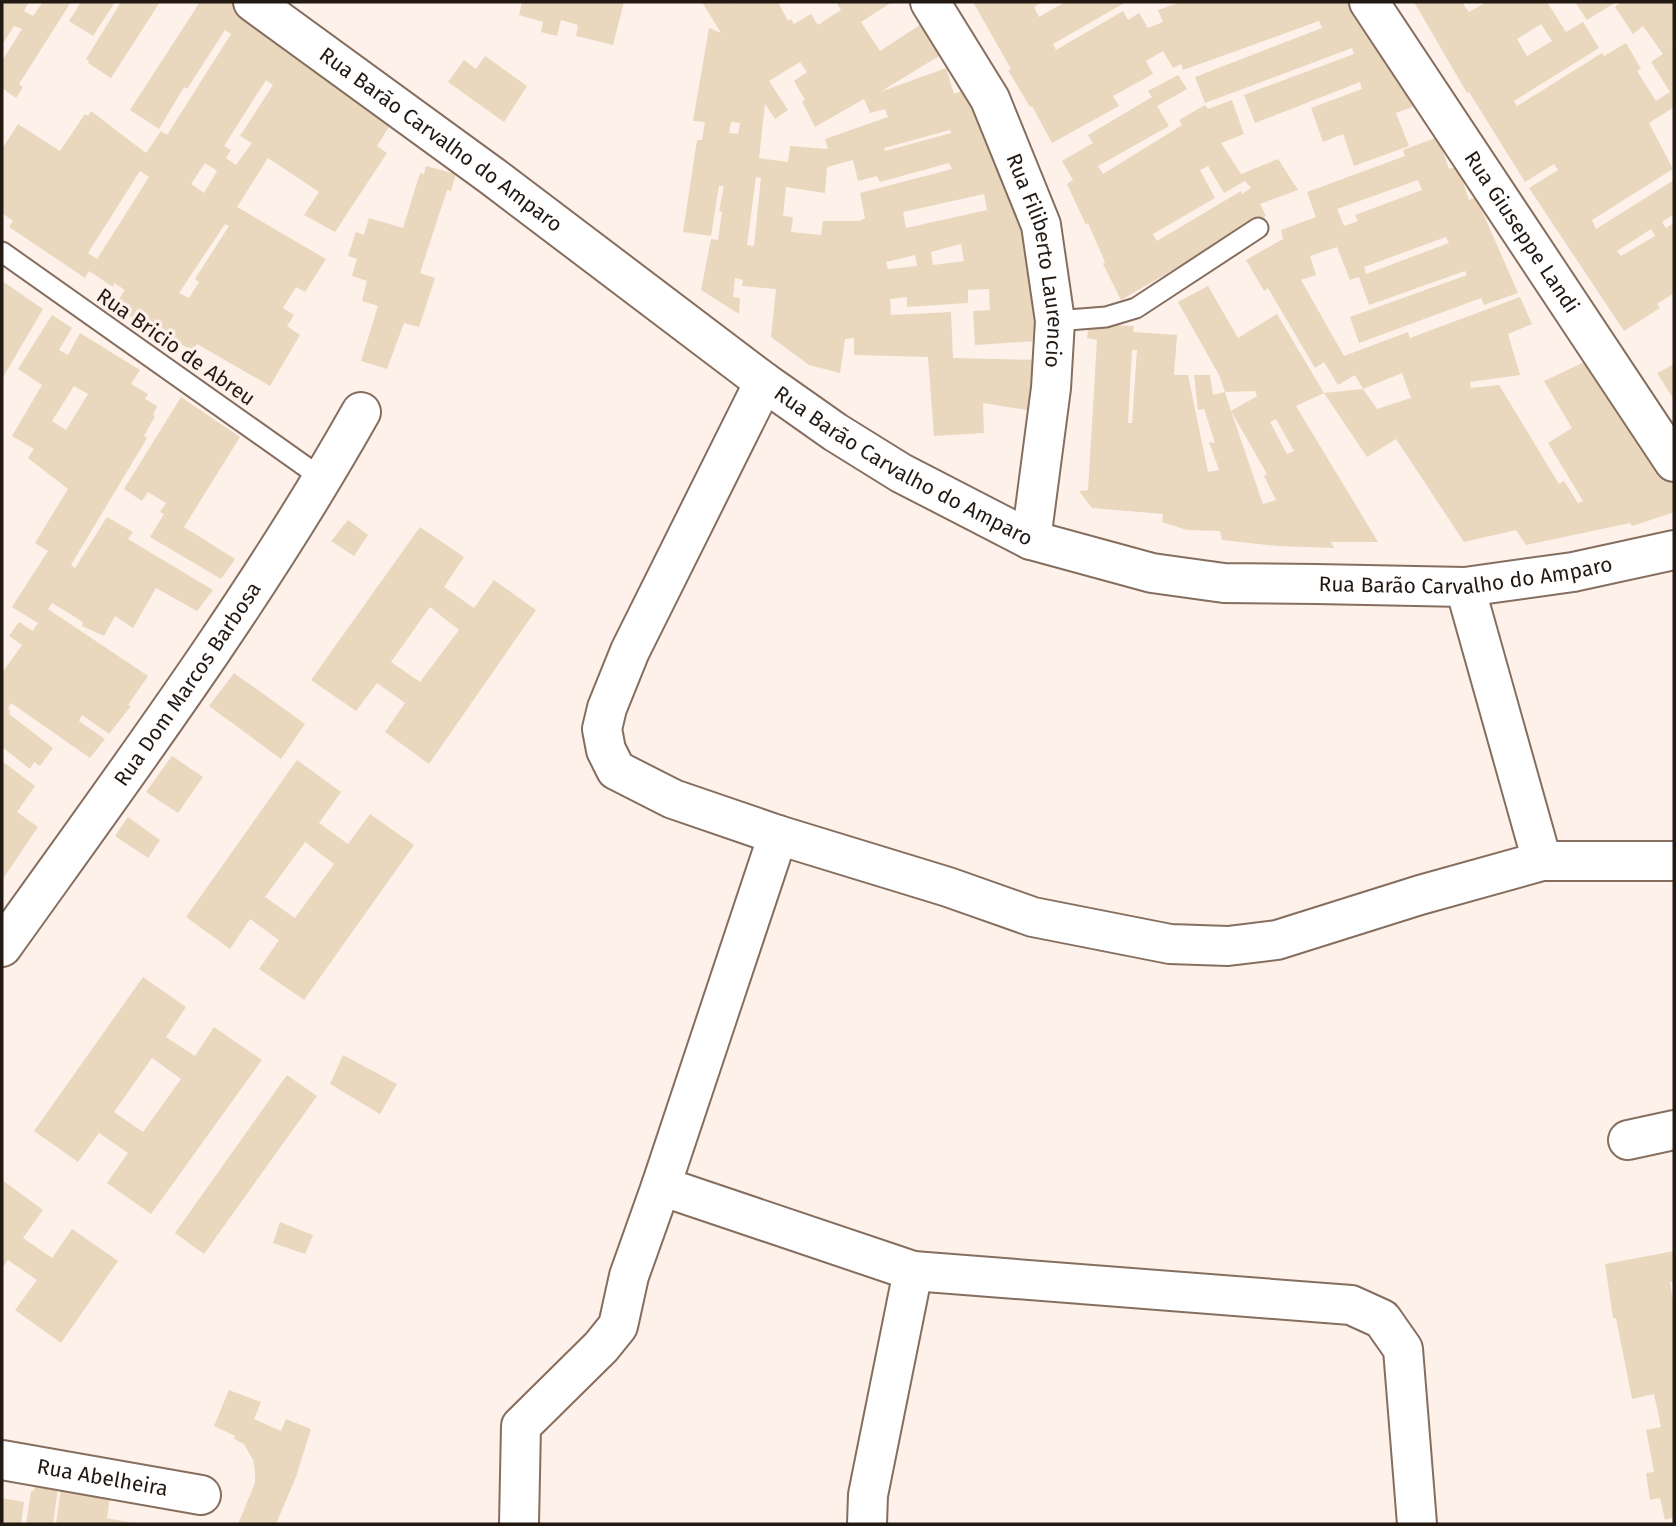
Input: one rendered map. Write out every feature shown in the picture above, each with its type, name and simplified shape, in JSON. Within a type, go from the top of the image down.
[{"type":"street","name":"Rua Barão Carvalho do Amparo","points":[[253,2],[835,432],[901,473],[1031,540],[1152,573],[1224,583],[1465,586],[1573,572],[1674,550]]},
{"type":"street","name":"Rua Filiberto Laurencio","points":[[930,2],[990,99],[1041,225],[1055,321],[1051,388],[1031,540]]},
{"type":"street","name":"Rua Giuseppe Landi","points":[[1368,2],[1674,462]]},
{"type":"street","points":[[764,382],[630,651],[607,708],[602,729],[606,750],[616,770],[673,799],[778,835],[948,887],[1032,917],[1170,944],[1228,946],[1278,940],[1420,895],[1542,861],[1674,860]]},
{"type":"street","name":"Rua Dom Marcos Barbosa","points":[[2,947],[218,644],[323,479],[361,412]]},
{"type":"street","points":[[1465,586],[1542,861]]},
{"type":"street","points":[[519,1524],[521,1426],[601,1348],[618,1326],[629,1276],[662,1186],[778,835]]},
{"type":"street","points":[[1628,1140],[1674,1130]]},
{"type":"street","points":[[662,1186],[913,1271],[1351,1305],[1382,1319],[1403,1349],[1417,1524]]},
{"type":"street","points":[[867,1524],[868,1495],[913,1271]]},
{"type":"street","name":"Rua Abelheira","points":[[2,1460],[201,1495]]},
{"type":"lane","points":[[1055,321],[1106,317],[1136,308],[1258,228]]},
{"type":"lane","name":"Rua Bricio de Abreu","points":[[2,252],[323,479]]},
{"type":"building","points":[[2,2],[29,2],[24,11],[33,16],[43,2],[71,2],[19,84],[23,87],[16,98],[2,88],[2,61],[22,29],[14,26],[2,45]]},
{"type":"building","points":[[81,2],[115,2],[93,36],[69,21]]},
{"type":"building","points":[[121,2],[160,2],[111,78],[86,59]]},
{"type":"building","points":[[200,2],[243,2],[394,119],[377,146],[387,153],[335,232],[304,215],[319,192],[268,158],[237,207],[326,259],[305,292],[296,287],[283,308],[294,315],[287,326],[300,335],[270,386],[197,344],[193,351],[154,329],[153,331],[114,306],[125,290],[114,283],[113,287],[89,271],[85,278],[9,227],[13,221],[2,213],[2,142],[4,146],[18,124],[60,151],[85,114],[88,116],[91,111],[146,153],[161,131],[167,135],[231,34],[225,30],[187,89],[184,87],[159,129],[130,110]],"holes":[[[266,80],[273,85],[240,136],[252,143],[236,165],[226,158],[231,150],[224,146]],[[205,163],[217,171],[204,193],[191,184]],[[140,171],[149,177],[97,259],[88,253]],[[225,224],[229,226],[195,279],[199,282],[189,298],[179,293]]]},
{"type":"building","points":[[522,2],[624,2],[613,45],[576,36],[578,25],[561,20],[557,36],[541,32],[543,22],[519,15]]},
{"type":"building","points":[[702,2],[783,2],[779,4],[788,21],[791,19],[794,24],[811,14],[818,25],[841,10],[836,2],[892,2],[861,22],[880,51],[926,21],[944,53],[880,92],[946,68],[954,94],[964,90],[1017,204],[1031,254],[1038,341],[975,345],[973,311],[990,310],[989,289],[968,290],[968,303],[907,307],[907,297],[890,299],[891,315],[951,312],[953,358],[1040,360],[1039,412],[983,403],[984,433],[934,436],[928,357],[854,355],[854,338],[845,339],[840,373],[809,365],[771,337],[776,289],[742,286],[743,280],[735,278],[733,297],[740,298],[739,314],[701,290],[711,239],[718,240],[722,212],[719,211],[724,186],[719,186],[711,236],[683,232],[697,140],[702,140],[705,122],[693,121],[709,28],[721,33]],"holes":[[[800,62],[807,72],[794,81],[805,100],[802,102],[815,127],[864,99],[870,113],[885,109],[888,117],[825,139],[828,149],[790,146],[788,162],[759,158],[765,104],[775,119],[788,110],[769,81]],[[731,122],[740,123],[738,134],[729,133]],[[950,130],[951,133],[885,151],[884,148]],[[853,160],[858,181],[877,176],[880,182],[949,163],[952,169],[860,193],[865,218],[859,221],[823,221],[821,235],[791,232],[793,217],[783,216],[786,187],[825,193],[827,167]],[[756,177],[761,178],[754,246],[747,245]],[[984,194],[987,210],[906,228],[903,212]],[[961,244],[964,261],[933,265],[931,252]],[[915,255],[917,266],[888,269],[886,262]]]},
{"type":"building","points":[[973,2],[1042,2],[1034,7],[1039,17],[1065,2],[1126,2],[1053,44],[1056,50],[1123,11],[1128,20],[1139,13],[1148,28],[1163,22],[1158,10],[1181,2],[1362,2],[1413,107],[1396,113],[1409,146],[1354,166],[1343,134],[1323,142],[1311,108],[1362,89],[1360,82],[1255,123],[1244,95],[1354,54],[1352,48],[1205,103],[1195,77],[1322,28],[1319,21],[1183,70],[1181,64],[1173,68],[1163,51],[1146,61],[1153,74],[1113,96],[1119,106],[1052,143],[1008,70],[1011,69]]},
{"type":"building","points":[[1414,2],[1467,2],[1463,4],[1469,12],[1487,2],[1547,2],[1566,32],[1583,22],[1599,48],[1514,101],[1517,106],[1602,53],[1604,56],[1626,43],[1641,69],[1637,71],[1656,101],[1670,92],[1651,62],[1663,54],[1643,26],[1633,34],[1615,7],[1621,2],[1674,2],[1674,40],[1671,43],[1674,46],[1674,107],[1649,123],[1673,169],[1592,220],[1596,229],[1674,180],[1674,214],[1662,222],[1666,228],[1674,223],[1674,293],[1657,304],[1660,308],[1624,331],[1529,188],[1558,170],[1554,164],[1525,182],[1469,92],[1467,93]],"holes":[[[1541,24],[1552,41],[1527,56],[1517,39]],[[1651,229],[1655,236],[1621,256],[1617,251]]]},
{"type":"building","points":[[1575,2],[1616,2],[1587,20]]},
{"type":"building","points":[[485,56],[527,86],[504,122],[448,82],[464,60],[476,69]]},
{"type":"building","points":[[1178,75],[1187,89],[1157,106],[1169,126],[1098,166],[1103,174],[1182,125],[1179,120],[1205,105],[1208,109],[1232,100],[1244,134],[1221,143],[1241,174],[1278,159],[1298,190],[1260,204],[1266,216],[1121,300],[1103,264],[1105,262],[1088,223],[1086,225],[1067,184],[1073,180],[1062,161],[1093,143],[1088,135],[1152,97],[1148,91]],"holes":[[[1208,166],[1224,193],[1245,181],[1251,188],[1242,194],[1241,191],[1157,241],[1153,234],[1215,198],[1200,170]]]},
{"type":"building","points":[[1438,137],[1449,169],[1458,166],[1469,200],[1476,197],[1518,293],[1484,305],[1481,298],[1359,343],[1350,317],[1467,275],[1465,271],[1369,305],[1359,277],[1350,280],[1337,247],[1310,256],[1316,275],[1301,280],[1344,356],[1408,332],[1410,338],[1520,297],[1532,324],[1508,334],[1520,375],[1470,382],[1471,388],[1499,385],[1559,484],[1564,481],[1578,503],[1583,501],[1548,443],[1572,428],[1544,381],[1595,357],[1674,475],[1672,513],[1632,526],[1630,523],[1526,545],[1516,530],[1464,542],[1396,439],[1367,457],[1324,393],[1363,389],[1355,375],[1338,385],[1324,362],[1315,368],[1268,288],[1264,291],[1246,260],[1283,239],[1281,230],[1316,217],[1307,192],[1405,156],[1403,150]],"holes":[[[1418,180],[1422,190],[1355,215],[1358,221],[1344,226],[1337,209]],[[1446,237],[1449,243],[1366,274],[1364,267]],[[1402,373],[1411,398],[1377,409],[1363,389]]]},
{"type":"building","points":[[426,166],[456,174],[451,191],[447,190],[420,273],[435,278],[419,327],[404,323],[387,369],[361,361],[378,306],[362,301],[367,281],[352,276],[357,259],[348,256],[356,232],[364,235],[369,218],[403,228],[420,173],[424,174]]},
{"type":"building","points":[[2,281],[43,309],[2,379]]},
{"type":"building","points":[[1208,286],[1238,338],[1277,314],[1324,393],[1296,406],[1378,542],[1331,542],[1334,548],[1222,540],[1220,531],[1187,530],[1162,522],[1163,514],[1092,508],[1079,491],[1088,490],[1097,340],[1087,338],[1089,324],[1134,326],[1133,332],[1177,335],[1174,375],[1188,375],[1208,472],[1219,470],[1209,442],[1215,443],[1204,409],[1198,410],[1194,375],[1210,375],[1213,395],[1225,392],[1219,375],[1178,302]],"holes":[[[1132,350],[1137,350],[1132,423],[1128,423]],[[1255,391],[1257,396],[1231,411],[1225,392]],[[1231,411],[1267,474],[1264,476],[1276,500],[1263,504]],[[1276,419],[1294,451],[1287,454],[1270,422]]]},
{"type":"building","points":[[52,315],[72,328],[59,350],[68,355],[80,333],[140,370],[131,384],[148,394],[145,399],[157,406],[153,415],[155,416],[144,436],[147,438],[71,565],[75,568],[107,517],[133,532],[128,539],[213,590],[197,611],[156,588],[133,628],[115,616],[104,636],[82,626],[83,622],[52,603],[48,609],[148,676],[128,705],[131,706],[109,734],[82,715],[79,721],[105,739],[90,758],[11,703],[9,714],[53,748],[40,766],[34,762],[30,769],[2,747],[2,673],[22,645],[9,636],[19,622],[33,631],[38,623],[12,607],[48,551],[35,543],[68,489],[28,458],[34,449],[12,436],[42,385],[18,369]],"holes":[[[74,386],[88,394],[66,430],[52,421]]]},
{"type":"building","points":[[1674,364],[1674,400],[1657,373]]},
{"type":"building","points":[[181,397],[240,437],[184,527],[235,559],[221,579],[150,537],[164,514],[160,512],[166,503],[148,492],[142,501],[124,489]]},
{"type":"building","points":[[348,520],[368,535],[354,556],[331,541]]},
{"type":"building","points":[[420,527],[464,557],[444,587],[474,608],[494,580],[536,610],[429,764],[385,732],[405,703],[377,683],[356,711],[311,680]],"holes":[[[430,607],[459,630],[420,682],[391,662]]]},
{"type":"building","points":[[234,673],[305,724],[281,759],[209,706]]},
{"type":"building","points":[[172,756],[203,777],[178,813],[146,792]]},
{"type":"building","points":[[297,760],[341,792],[319,823],[348,844],[370,814],[414,845],[304,1000],[259,969],[279,940],[250,919],[230,949],[186,917]],"holes":[[[305,842],[334,864],[295,918],[265,897]]]},
{"type":"building","points":[[2,761],[35,786],[17,812],[38,827],[2,880]]},
{"type":"building","points":[[128,817],[160,840],[148,858],[115,836]]},
{"type":"building","points":[[143,977],[186,1007],[166,1037],[195,1056],[214,1027],[262,1060],[151,1214],[107,1183],[128,1153],[99,1133],[78,1162],[34,1131]],"holes":[[[152,1058],[181,1079],[143,1132],[114,1112]]]},
{"type":"building","points":[[343,1055],[397,1084],[380,1114],[330,1084]]},
{"type":"building","points":[[287,1075],[317,1096],[204,1254],[175,1233]]},
{"type":"building","points":[[2,1180],[43,1210],[23,1238],[52,1258],[72,1229],[118,1261],[61,1343],[15,1310],[37,1280],[8,1260],[2,1268]]},
{"type":"building","points":[[280,1222],[313,1235],[305,1254],[273,1243]]},
{"type":"building","points":[[1674,1251],[1674,1282],[1670,1282],[1674,1308],[1674,1517],[1665,1520],[1660,1498],[1650,1500],[1646,1473],[1654,1472],[1646,1430],[1661,1427],[1654,1394],[1632,1399],[1616,1318],[1613,1318],[1605,1264]]},
{"type":"building","points":[[229,1390],[261,1402],[254,1419],[281,1431],[286,1419],[311,1429],[296,1477],[276,1524],[238,1524],[255,1483],[255,1471],[253,1460],[244,1444],[234,1439],[235,1436],[214,1426]]},
{"type":"building","points":[[37,1470],[60,1474],[53,1524],[26,1524]]},
{"type":"building","points":[[63,1474],[112,1483],[107,1518],[137,1524],[56,1524]]},
{"type":"building","points":[[2,1498],[24,1502],[21,1524],[2,1524]]}]
